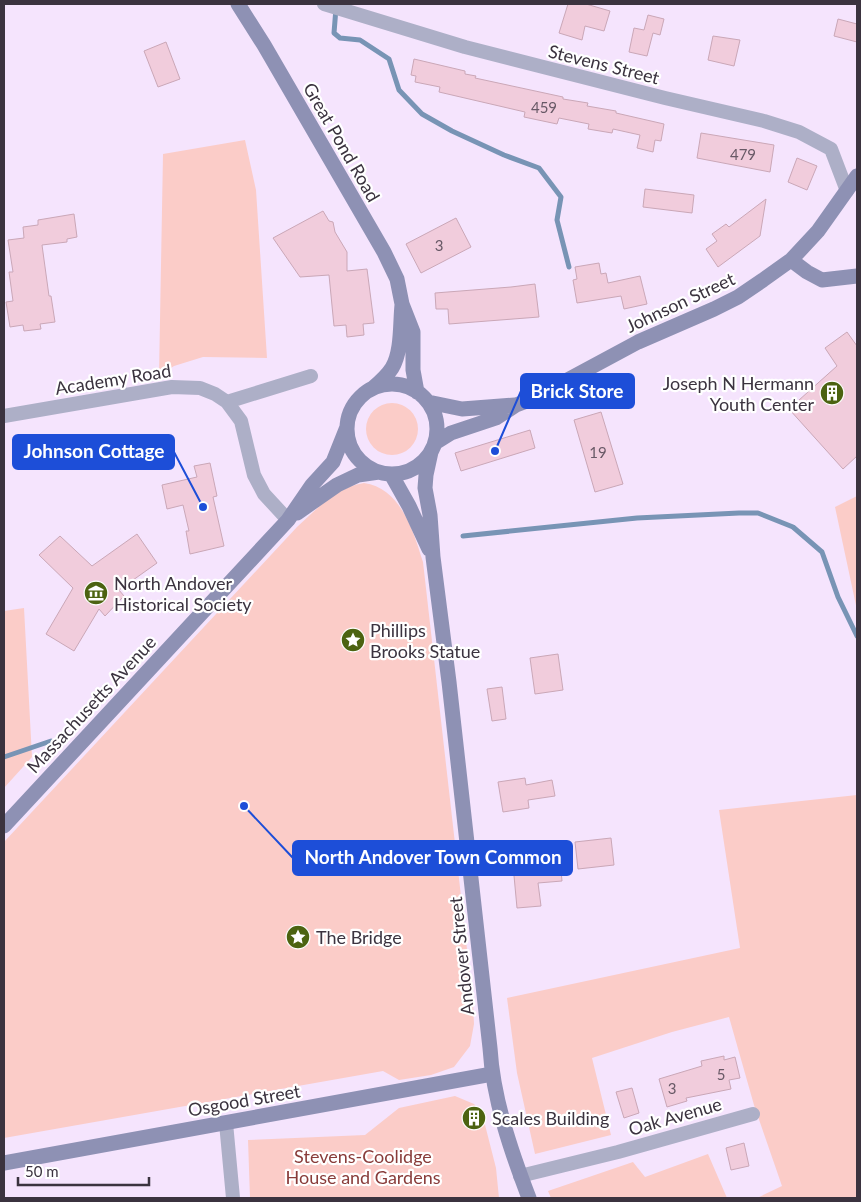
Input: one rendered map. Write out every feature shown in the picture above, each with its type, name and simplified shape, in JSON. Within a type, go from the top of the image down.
[{"type":"main road","name":"Great Pond Road","points":[[238,4],[264,45],[384,252],[397,279],[402,304],[414,332],[413,370],[417,392]]},
{"type":"main road","name":"Johnson Street","points":[[433,448],[451,433],[496,418],[516,405],[638,342],[696,318],[738,297],[791,260],[818,231],[857,176]]},
{"type":"main road","points":[[791,260],[822,280],[857,276]]},
{"type":"main road","name":"Great Pond Road","points":[[372,388],[394,366],[399,345],[402,304]]},
{"type":"main road","points":[[384,385],[407,386],[417,392],[428,402],[435,415],[437,429],[433,448],[423,462],[414,469],[402,473],[385,473],[368,468],[352,450],[348,439],[348,417],[357,400],[372,388],[384,385]]},
{"type":"main road","name":"Johnson Street","points":[[428,402],[462,409],[516,405]]},
{"type":"main road","name":"Massachusetts Avenue","points":[[4,826],[288,520],[312,485],[333,462],[347,427]]},
{"type":"main road","name":"Andover Street","points":[[433,448],[426,475],[425,488],[430,515],[433,557],[454,726],[492,1074],[520,1176],[529,1198]]},
{"type":"main road","name":"Massachusetts Avenue","points":[[288,520],[337,485],[358,475],[385,473]]},
{"type":"main road","name":"Andover Street","points":[[385,473],[409,506],[433,557]]},
{"type":"main road","name":"Osgood Street","points":[[4,1163],[492,1074]]},
{"type":"street","name":"Stevens Street","points":[[324,4],[465,48],[764,121],[799,132],[831,149],[847,191]]},
{"type":"street","points":[[288,520],[264,494],[254,475],[241,421],[227,402],[311,376]]},
{"type":"street","name":"Academy Road","points":[[4,416],[172,387],[200,388],[215,394],[227,402]]},
{"type":"street","name":"Oak Avenue","points":[[520,1176],[618,1152],[753,1114]]},
{"type":"street","points":[[226,1123],[233,1198]]},
{"type":"green space","points":[[245,140],[256,190],[267,358],[203,357],[174,366],[159,376],[163,154]]},
{"type":"green space","points":[[387,403],[397,403],[411,410],[418,424],[418,434],[411,448],[397,455],[387,455],[377,451],[370,444],[366,434],[366,424],[370,414],[377,407]]},
{"type":"green space","points":[[364,483],[377,487],[396,502],[410,525],[423,562],[473,1002],[474,1024],[470,1046],[454,1067],[431,1075],[399,1080],[383,1071],[4,1138],[4,842],[297,527],[336,494],[354,485]]},
{"type":"green space","points":[[857,496],[857,610],[835,507]]},
{"type":"green space","points":[[24,608],[32,757],[4,788],[4,611]]},
{"type":"green space","points":[[857,795],[857,1198],[757,1198],[782,1186],[754,1105],[729,1017],[672,1032],[592,1058],[611,1135],[535,1154],[517,1073],[507,998],[740,948],[719,810]]},
{"type":"green space","name":"Stevens-Coolidge House and Gardens","points":[[455,1096],[474,1104],[482,1113],[496,1168],[499,1198],[250,1198],[248,1140],[365,1135],[399,1108]]},
{"type":"green space","points":[[708,1154],[727,1198],[551,1198],[548,1191],[633,1162],[645,1177]]},
{"type":"building","points":[[568,4],[586,4],[610,11],[604,31],[585,26],[582,40],[559,33]]},
{"type":"building","points":[[648,15],[664,19],[660,35],[653,33],[647,56],[629,52],[634,28],[644,30]]},
{"type":"building","points":[[838,19],[857,24],[857,42],[834,36]]},
{"type":"building","points":[[713,36],[740,40],[734,66],[708,60]]},
{"type":"building","points":[[166,42],[180,79],[158,87],[144,51]]},
{"type":"building","points":[[414,59],[465,71],[465,74],[476,76],[475,78],[588,103],[587,106],[616,111],[616,113],[664,124],[661,141],[655,140],[653,152],[637,148],[640,135],[613,129],[612,133],[588,129],[589,124],[559,118],[557,124],[524,117],[525,112],[439,92],[440,87],[415,82],[416,76],[411,75]]},
{"type":"building","points":[[701,133],[774,145],[770,172],[697,158]]},
{"type":"building","points":[[797,158],[817,166],[807,190],[788,182]]},
{"type":"building","points":[[645,189],[694,195],[692,213],[643,207]]},
{"type":"building","points":[[766,199],[760,236],[718,267],[706,249],[717,241],[712,234],[726,224],[729,227]]},
{"type":"building","points":[[323,211],[329,221],[333,222],[335,232],[347,252],[347,271],[367,269],[374,323],[363,324],[364,335],[347,337],[346,325],[334,326],[329,275],[300,277],[273,238]]},
{"type":"building","points":[[74,214],[77,237],[67,239],[67,242],[42,245],[49,296],[51,296],[55,322],[40,324],[41,329],[24,331],[23,325],[10,327],[6,302],[13,301],[9,272],[13,272],[8,240],[24,238],[23,227],[38,225],[38,220]]},
{"type":"building","points":[[456,218],[471,247],[421,273],[406,244]]},
{"type":"building","points":[[599,263],[601,274],[606,273],[608,283],[640,276],[647,304],[624,309],[621,296],[577,303],[573,280],[577,279],[575,267]]},
{"type":"building","points":[[535,284],[539,317],[449,324],[448,309],[436,309],[435,293]]},
{"type":"building","name":"Joseph N Hermann Youth Center","points":[[847,332],[857,346],[857,456],[843,469],[789,409],[837,366],[825,348]]},
{"type":"building","points":[[601,412],[623,484],[595,492],[574,420]]},
{"type":"building","points":[[530,430],[535,448],[461,471],[455,453]]},
{"type":"building","points":[[210,463],[217,496],[213,497],[224,546],[190,554],[186,531],[189,531],[183,505],[167,509],[162,485],[197,477],[194,466]]},
{"type":"building","name":"North Andover Historical Society","points":[[137,534],[157,563],[119,590],[124,596],[105,616],[99,609],[74,651],[46,634],[73,588],[39,555],[60,536],[92,566]]},
{"type":"building","points":[[558,654],[563,690],[535,694],[530,658]]},
{"type":"building","points":[[502,687],[506,719],[492,721],[487,689]]},
{"type":"building","points":[[525,778],[526,785],[552,780],[555,796],[528,800],[529,808],[503,812],[498,782]]},
{"type":"building","points":[[611,838],[614,865],[578,869],[575,842]]},
{"type":"building","points":[[560,860],[562,881],[538,883],[541,906],[517,908],[513,865]]},
{"type":"building","points":[[724,1056],[724,1060],[735,1057],[740,1078],[729,1080],[731,1089],[686,1098],[687,1101],[667,1107],[659,1079],[702,1066],[701,1061]]},
{"type":"building","points":[[632,1088],[639,1113],[624,1118],[616,1092]]},
{"type":"building","points":[[744,1143],[749,1166],[731,1170],[726,1148]]},
{"type":"waterway","points":[[336,8],[334,33],[340,38],[360,40],[389,59],[399,90],[422,114],[452,131],[504,155],[539,168],[561,197],[557,220],[569,267]]},
{"type":"waterway","points":[[463,536],[637,518],[758,513],[793,527],[822,552],[838,597],[857,636]]},
{"type":"waterway","points":[[4,757],[51,741]]},
{"type":"place","name":"Joseph N Hermann Youth Center","points":[[832,393]]},
{"type":"place","name":"Brick Store","points":[[495,451]]},
{"type":"place","name":"Johnson Cottage","points":[[203,507]]},
{"type":"place","name":"North Andover Historical Society","points":[[96,593]]},
{"type":"place","name":"Phillips Brooks Statue","points":[[353,640]]},
{"type":"place","name":"North Andover Town Common","points":[[244,806]]},
{"type":"place","name":"The Bridge","points":[[298,937]]},
{"type":"place","name":"Scales Building","points":[[474,1118]]}]
